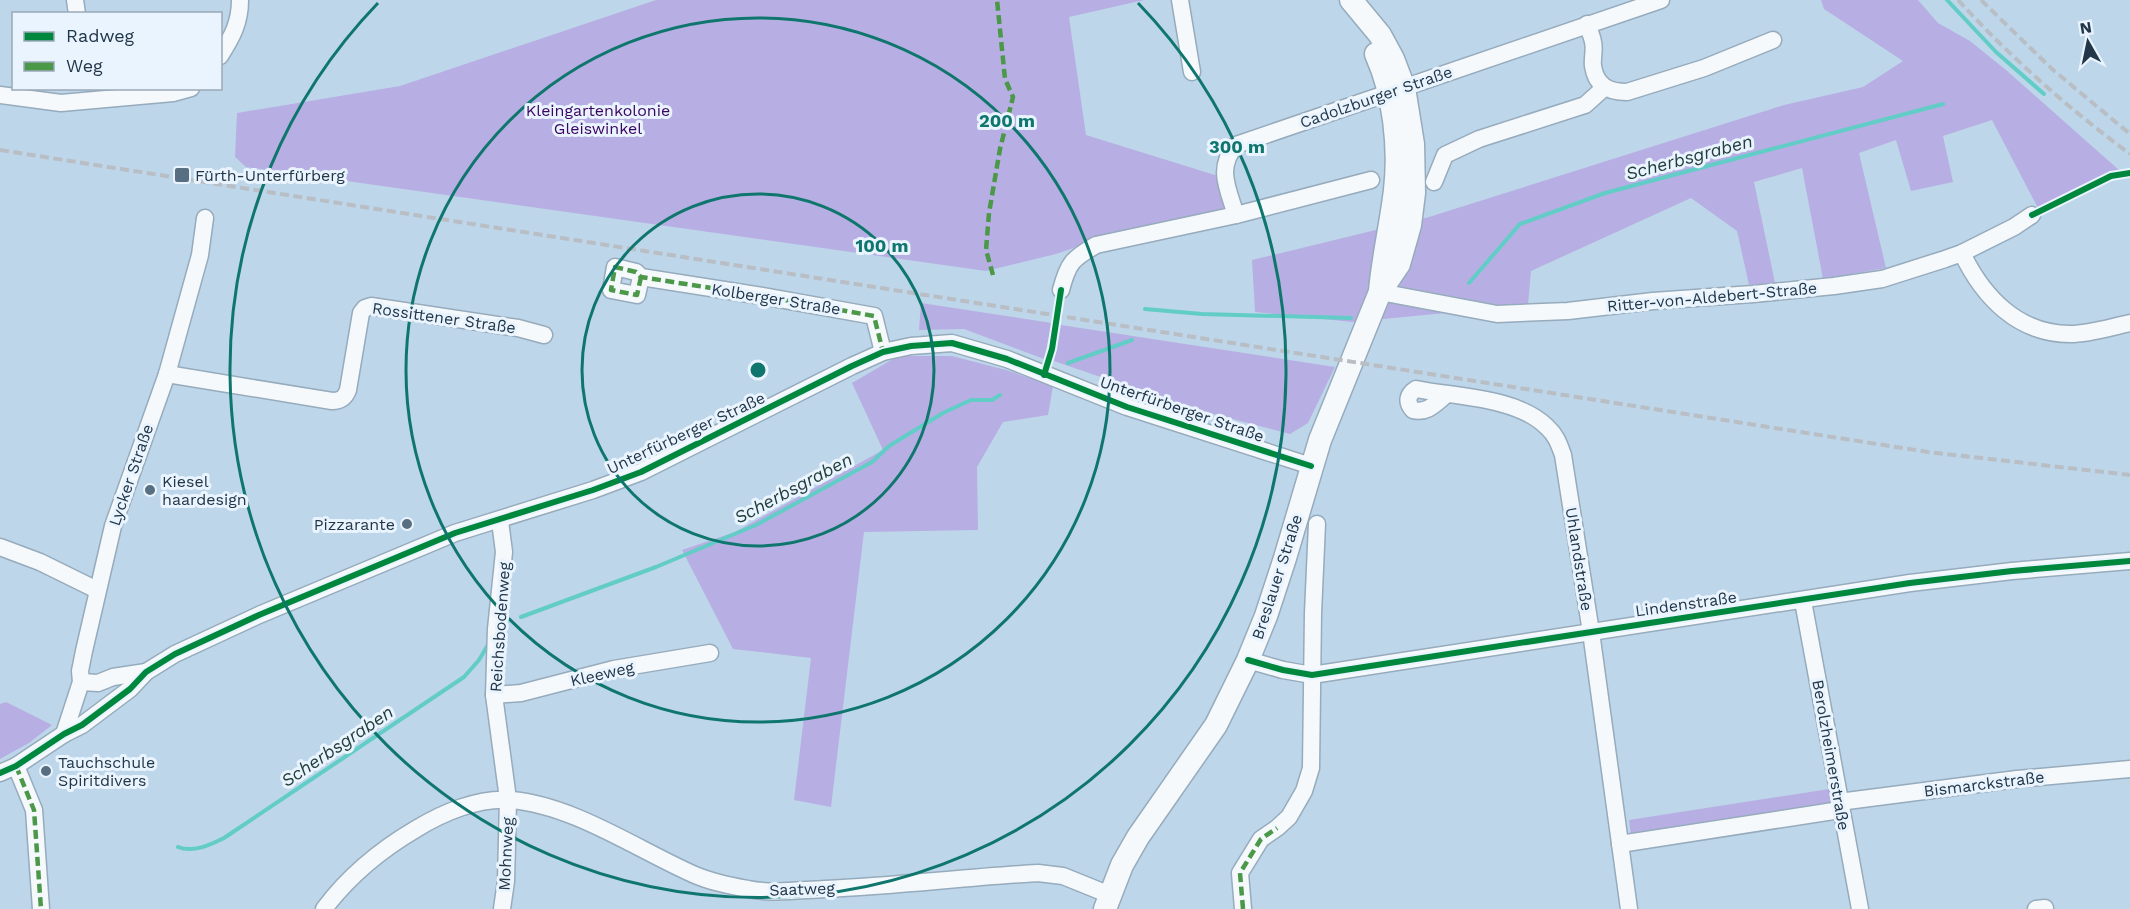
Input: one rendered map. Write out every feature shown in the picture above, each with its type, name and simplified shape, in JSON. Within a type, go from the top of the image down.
[{"type":"main road","name":"Breslauer Straße","points":[[1107,902],[1122,865],[1138,837],[1216,725],[1248,660],[1266,616],[1285,558],[1311,466],[1380,292],[1396,173],[1393,123],[1396,91],[1350,0]]},
{"type":"street","points":[[222,53],[236,31],[240,15],[240,0]]},
{"type":"street","points":[[1180,0],[1192,72]]},
{"type":"street","name":"Cadolzburger Straße","points":[[1236,215],[1224,170],[1228,154],[1236,145],[1661,0]]},
{"type":"street","points":[[1587,24],[1594,44],[1593,66],[1596,77],[1604,88],[1611,92],[1627,92],[1704,68],[1773,40]]},
{"type":"street","points":[[1434,182],[1445,155],[1479,139],[1585,105],[1604,88]]},
{"type":"street","points":[[0,95],[61,103],[87,95],[173,93],[184,90]]},
{"type":"street","points":[[1061,290],[1067,267],[1096,245],[1236,215],[1371,180]]},
{"type":"street","name":"Ritter-von-Aldebert-Straße","points":[[1380,292],[1497,314],[1568,311],[1653,301],[1834,286],[1882,279],[1962,253],[2014,227],[2032,215]]},
{"type":"street","name":"Lycker Straße","points":[[64,734],[74,699],[90,682],[80,671],[97,590],[113,526],[167,374],[200,255],[205,218]]},
{"type":"street","points":[[1962,253],[1971,273],[1982,288],[2017,321],[2053,333],[2072,334],[2130,323]]},
{"type":"street","name":"Kolberger Straße","points":[[641,278],[874,315],[883,352]]},
{"type":"street","name":"Rossittener Straße","points":[[167,374],[333,401],[340,400],[348,390],[360,316],[365,308],[371,306],[518,328],[544,335]]},
{"type":"street","name":"Unterfürberger Straße","points":[[0,773],[16,766],[64,734],[82,725],[130,689],[146,672],[174,654],[259,615],[455,534],[593,490],[641,472],[883,352],[911,346],[952,343],[1007,359],[1137,411],[1311,466]]},
{"type":"street","name":"Uhlandstraße","points":[[1446,395],[1486,400],[1518,409],[1534,417],[1548,427],[1557,439],[1563,454],[1591,632],[1629,909]]},
{"type":"street","name":"Reichsbodenweg","points":[[500,521],[504,552],[496,629],[494,695],[508,799]]},
{"type":"street","points":[[1243,909],[1240,873],[1261,839],[1289,816],[1304,792],[1311,768],[1317,524]]},
{"type":"street","points":[[0,547],[40,562],[97,590]]},
{"type":"street","name":"Lindenstraße","points":[[1248,660],[1312,675],[1910,584],[2001,572],[2130,561]]},
{"type":"street","name":"Berolzheimerstraße","points":[[1803,601],[1860,909]]},
{"type":"street","name":"Kleeweg","points":[[494,695],[521,693],[614,669],[710,653]]},
{"type":"street","name":"Unterfürberger Straße","points":[[90,682],[146,672]]},
{"type":"street","points":[[74,699],[85,711],[102,709],[104,690],[90,682]]},
{"type":"street","points":[[16,766],[34,810],[41,909]]},
{"type":"street","name":"Bismarckstraße","points":[[1620,844],[1840,806],[2017,779],[2130,769]]},
{"type":"street","points":[[324,909],[370,861],[405,835],[432,819],[460,809],[479,803],[508,799]]},
{"type":"street","name":"Saatweg","points":[[508,799],[530,803],[584,820],[697,876],[749,889],[768,891],[874,887],[1038,873],[1063,876],[1107,902]]},
{"type":"street","name":"Mohnweg","points":[[502,909],[507,881],[508,799]]},
{"type":"green space","name":"Kleingartenkolonie Gleiswinkel","points":[[656,0],[1144,0],[1069,17],[1086,135],[1218,176],[1228,209],[1112,235],[1056,254],[986,271],[246,167],[235,157],[237,113],[400,86]]},
{"type":"green space","points":[[1821,0],[1918,0],[1938,23],[1970,41],[2006,70],[2119,170],[2039,210],[1992,120],[1943,136],[1953,182],[1911,191],[1896,140],[1859,153],[1886,268],[1823,279],[1802,168],[1754,182],[1775,283],[1749,285],[1737,231],[1691,198],[1531,271],[1528,305],[1352,322],[1255,312],[1252,260],[1429,217],[1784,105],[1863,87],[1903,61],[1824,9]]},
{"type":"green space","points":[[921,303],[1052,323],[1044,359],[964,329],[919,330]]},
{"type":"green space","points":[[1061,325],[1335,367],[1308,423],[1290,434],[1194,409],[1054,361]]},
{"type":"green space","points":[[898,356],[952,356],[1006,370],[1053,386],[1048,415],[1003,422],[977,467],[978,530],[864,532],[831,807],[794,800],[811,658],[733,649],[682,550],[735,532],[883,450],[852,383]]},
{"type":"green space","points":[[6,702],[52,725],[29,743],[0,759],[0,704]]},
{"type":"green space","points":[[1829,789],[1832,807],[1631,836],[1629,820]]},
{"type":"waterway","points":[[1947,0],[1996,52],[2044,94]]},
{"type":"waterway","name":"Scherbsgraben","points":[[1469,283],[1520,224],[1605,193],[1943,104]]},
{"type":"waterway","name":"Scherbsgraben","points":[[1145,309],[1202,314],[1351,318]]},
{"type":"waterway","name":"Scherbsgraben","points":[[1068,363],[1132,340]]},
{"type":"waterway","name":"Scherbsgraben","points":[[521,617],[656,567],[756,525],[872,462],[889,446],[943,413],[971,400],[992,400],[1000,395]]},
{"type":"waterway","name":"Scherbsgraben","points":[[178,847],[195,849],[224,838],[464,677],[479,660],[489,643]]},
{"type":"railway","points":[[1958,0],[2040,81],[2130,154]]},
{"type":"railway","points":[[1981,0],[2052,69],[2130,134]]},
{"type":"railway","points":[[0,150],[1928,452],[2130,475]]},
{"type":"marked path","points":[[993,275],[986,250],[989,213],[1000,149],[1013,97],[1005,79],[997,0]]},
{"type":"marked path","points":[[641,277],[637,295],[611,290],[615,267],[636,272],[641,277],[874,316],[883,352]]},
{"type":"marked path","points":[[16,766],[34,810],[41,909]]},
{"type":"marked path","points":[[1243,909],[1240,873],[1261,839],[1277,828]]},
{"type":"cycle path","points":[[2032,215],[2111,176],[2130,173]]},
{"type":"cycle path","points":[[1044,375],[1052,349],[1061,290]]},
{"type":"cycle path","points":[[0,773],[16,766],[64,734],[82,725],[130,689],[146,672],[175,654],[259,615],[455,533],[593,490],[641,472],[883,352],[911,346],[952,343],[1007,359],[1127,407],[1311,466]]},
{"type":"cycle path","points":[[1248,660],[1312,675],[1910,583],[2130,561]]},
{"type":"place","name":"Fürth-Unterfürberg","points":[[182,175]]},
{"type":"place","name":"Kiesel haardesign","points":[[150,490]]},
{"type":"place","name":"Pizzarante","points":[[407,524]]},
{"type":"place","name":"Tauchschule Spiritdivers","points":[[46,771]]}]
